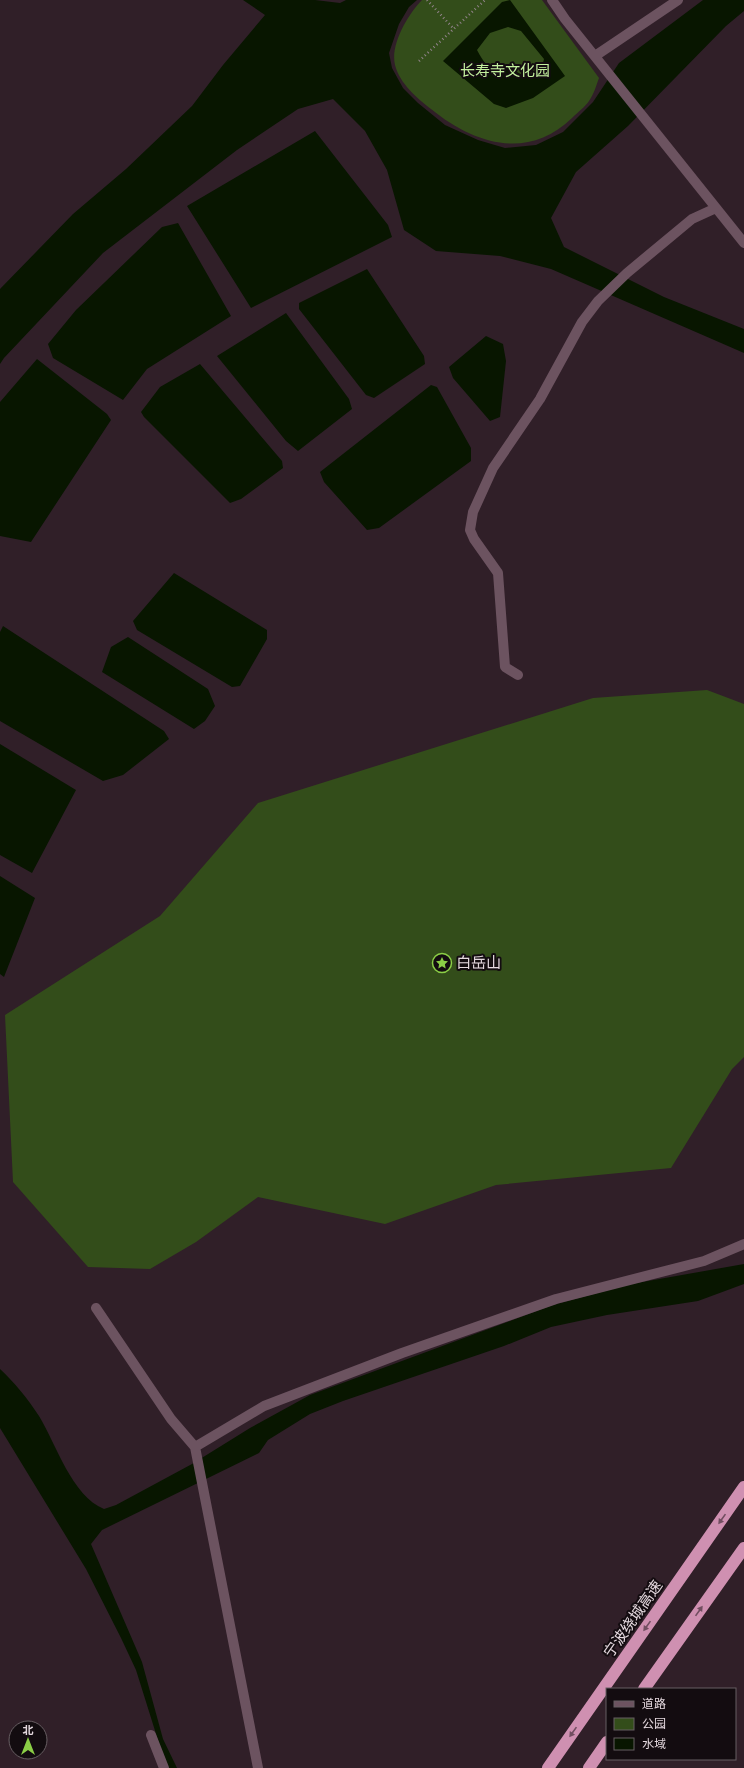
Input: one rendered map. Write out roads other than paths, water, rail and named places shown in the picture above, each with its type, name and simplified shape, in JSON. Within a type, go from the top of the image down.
[{"type":"highway","name":"宁波绕城高速","points":[[548,1768],[744,1487]]},
{"type":"highway","points":[[645,1688],[744,1548]]},
{"type":"highway","points":[[589,1768],[606,1743]]},
{"type":"street","points":[[552,0],[565,19],[744,243]]},
{"type":"street","points":[[595,56],[678,0]]},
{"type":"street","points":[[518,674],[505,667],[498,572],[474,539],[470,530],[473,512],[493,468],[540,399],[582,322],[598,301],[627,273],[692,219],[716,208]]},
{"type":"street","points":[[195,1447],[264,1406],[402,1353],[556,1299],[704,1260],[744,1244]]},
{"type":"street","points":[[96,1308],[171,1419],[195,1447],[258,1768]]},
{"type":"street","points":[[151,1736],[164,1768]]},
{"type":"water","points":[[243,0],[315,0],[340,3],[346,0],[417,0],[409,7],[399,24],[389,53],[392,68],[403,88],[418,103],[445,125],[478,140],[505,148],[536,145],[563,132],[593,102],[619,63],[703,0],[744,0],[744,11],[726,26],[628,126],[576,172],[551,218],[564,247],[664,297],[744,329],[744,353],[551,269],[500,256],[436,251],[404,230],[387,170],[365,131],[333,99],[298,109],[237,150],[103,253],[0,364],[0,289],[73,214],[126,169],[192,106],[223,65],[265,15]]},
{"type":"water","points":[[510,0],[565,76],[533,98],[506,108],[494,104],[443,61],[502,2]],"holes":[[[508,27],[521,31],[544,59],[542,67],[537,75],[524,76],[510,68],[498,70],[489,67],[477,50],[490,33]]]},
{"type":"water","points":[[315,131],[388,225],[392,237],[251,308],[187,206]]},
{"type":"water","points":[[178,223],[231,316],[147,369],[123,400],[53,358],[48,344],[76,310],[162,227]]},
{"type":"water","points":[[367,269],[424,356],[425,364],[374,398],[366,395],[299,309],[299,303]]},
{"type":"water","points":[[286,313],[349,399],[352,409],[298,451],[286,441],[217,356]]},
{"type":"water","points":[[486,336],[503,344],[506,361],[500,417],[490,421],[453,378],[449,367]]},
{"type":"water","points":[[37,359],[107,414],[111,420],[31,542],[0,536],[0,402]]},
{"type":"water","points":[[200,364],[282,461],[283,468],[241,499],[230,503],[144,417],[141,412],[160,387]]},
{"type":"water","points":[[431,385],[437,387],[471,448],[471,461],[379,528],[367,530],[324,482],[320,472]]},
{"type":"water","points":[[174,573],[267,630],[267,639],[240,686],[232,687],[137,630],[133,621]]},
{"type":"water","points":[[3,626],[164,731],[169,739],[123,775],[103,781],[0,721],[0,632]]},
{"type":"water","points":[[128,637],[208,689],[215,706],[205,721],[194,729],[102,672],[111,647]]},
{"type":"water","points":[[0,744],[76,790],[32,873],[0,855]]},
{"type":"water","points":[[0,876],[35,898],[4,977],[0,974]]},
{"type":"water","points":[[744,1264],[744,1284],[698,1301],[607,1315],[551,1327],[504,1346],[343,1401],[310,1414],[268,1440],[259,1453],[102,1530],[91,1544],[142,1662],[163,1739],[177,1768],[168,1768],[136,1670],[121,1638],[86,1569],[0,1428],[0,1369],[21,1391],[39,1416],[74,1481],[83,1493],[104,1509],[116,1505],[192,1464],[250,1428],[310,1395],[553,1305],[631,1284]]},
{"type":"place","name":"白岳山","points":[[442,963]]},
{"type":"park label","name":"长寿寺文化园","points":[[505,71]]}]
